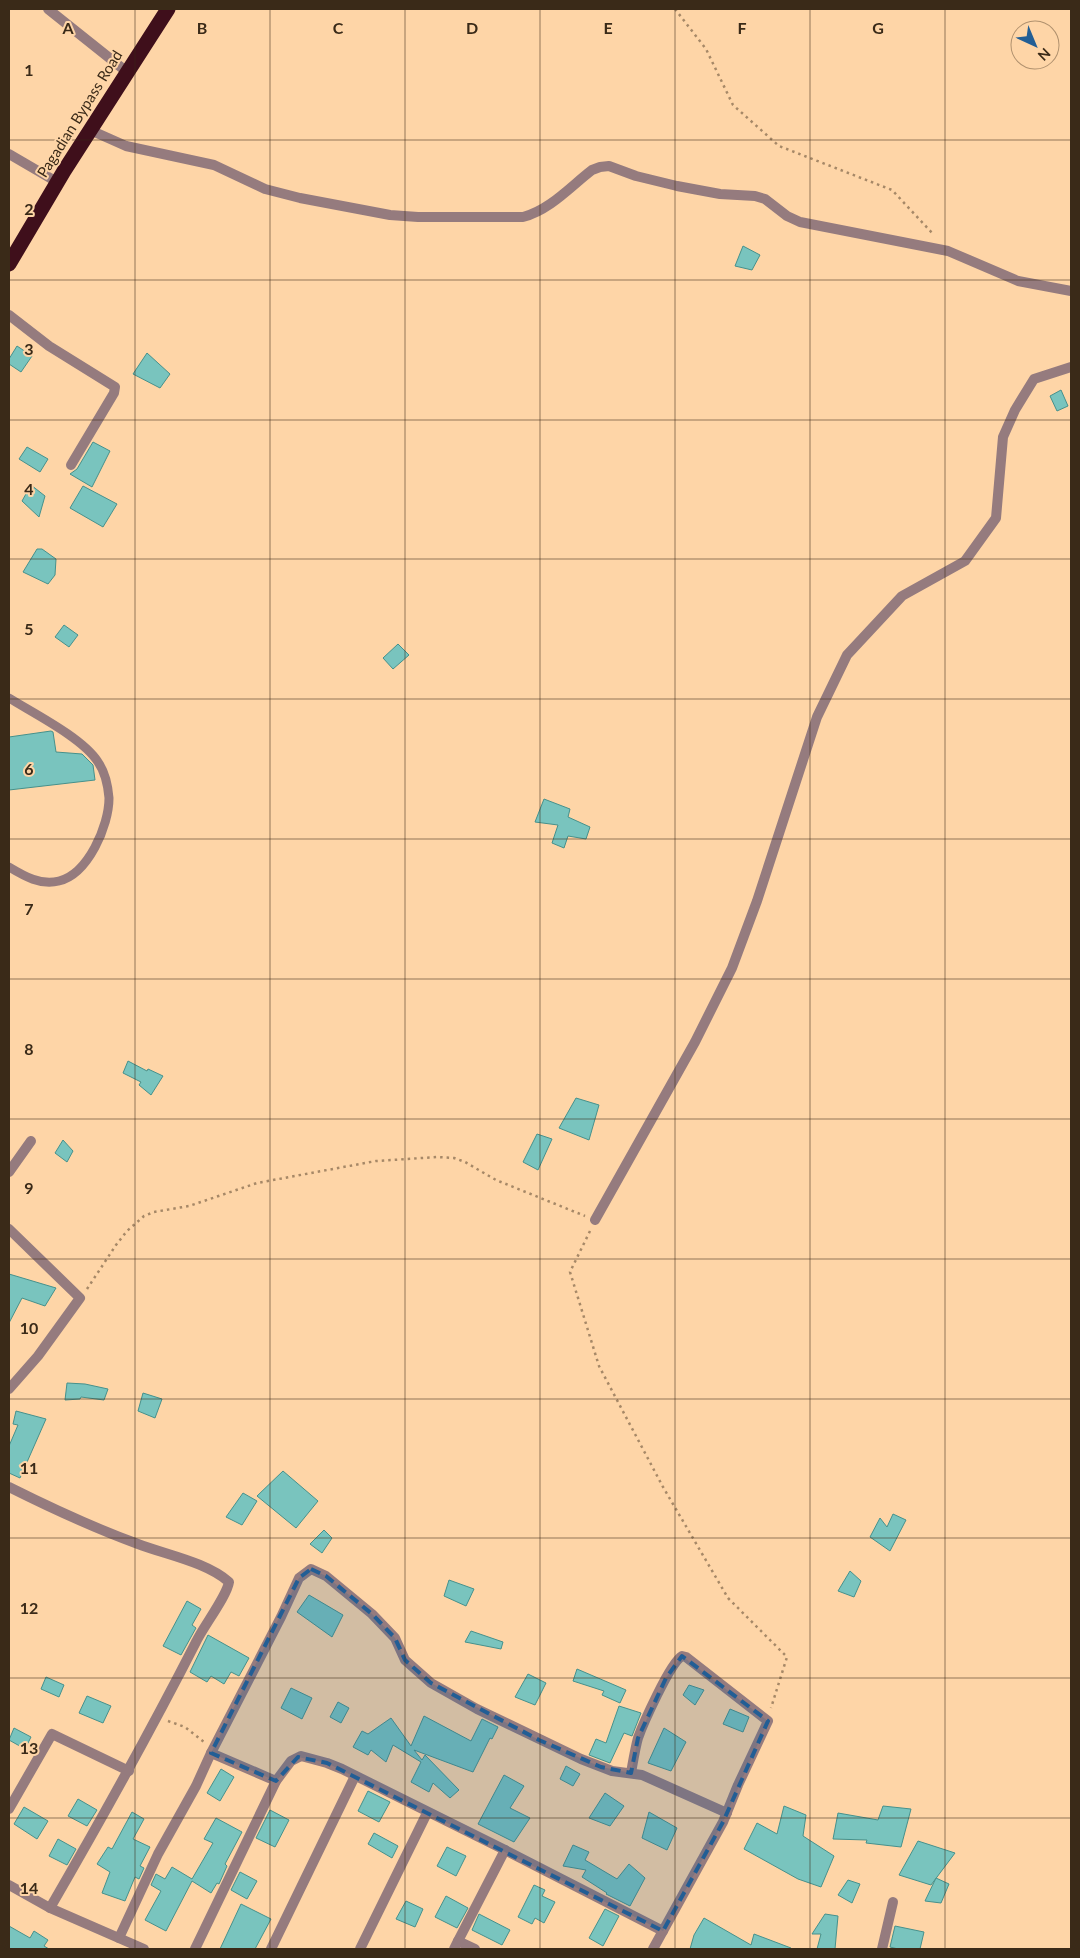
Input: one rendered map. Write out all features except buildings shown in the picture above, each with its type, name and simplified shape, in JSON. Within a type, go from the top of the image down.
[{"type":"highway","name":"Pagadian Bypass Road","points":[[9,264],[57,182],[168,9]]},
{"type":"street","points":[[48,9],[127,72]]},
{"type":"street","points":[[90,130],[137,149],[214,165],[265,189],[300,198],[390,215],[418,217],[523,217],[543,209],[592,170],[609,166],[636,176],[685,187],[720,194],[755,196],[765,199],[787,216],[800,222],[948,251],[1018,281],[1071,291]]},
{"type":"street","points":[[9,154],[57,182]]},
{"type":"street","points":[[9,315],[43,342],[115,387],[114,393],[71,465]]},
{"type":"street","points":[[595,1220],[695,1042],[732,968],[757,901],[817,718],[847,655],[902,596],[966,561],[996,518],[1003,437],[1015,410],[1034,379],[1071,367]]},
{"type":"street","points":[[9,1172],[31,1141]]},
{"type":"street","points":[[9,1229],[80,1298],[38,1356],[9,1389]]},
{"type":"street","points":[[9,1487],[62,1513],[108,1532],[214,1571],[229,1582],[226,1592],[199,1636],[129,1771],[50,1908]]},
{"type":"street","points":[[119,1938],[158,1854],[196,1786],[299,1578],[311,1570],[316,1570],[326,1576],[372,1614],[395,1638],[405,1660],[431,1683],[539,1740],[600,1767],[612,1771],[642,1775],[726,1813]]},
{"type":"street","points":[[631,1773],[638,1738],[666,1678],[676,1660],[682,1656],[686,1657],[768,1721],[718,1833],[652,1949]]},
{"type":"street","points":[[9,1809],[52,1734],[129,1771]]},
{"type":"street","points":[[211,1753],[276,1781]]},
{"type":"street","points":[[195,1949],[276,1781],[291,1761],[301,1756],[327,1763],[355,1776],[427,1813],[506,1850],[663,1931]]},
{"type":"street","points":[[271,1949],[355,1776]]},
{"type":"street","points":[[360,1949],[427,1813]]},
{"type":"street","points":[[475,1949],[456,1945],[506,1850]]},
{"type":"street","points":[[9,1885],[50,1908],[144,1949]]},
{"type":"street","points":[[882,1949],[893,1902]]},
{"type":"lane","points":[[9,698],[79,742],[98,761],[106,780],[109,799],[106,820],[93,852],[76,873],[59,881],[42,882],[9,868]]},
{"type":"path","points":[[675,9],[706,49],[733,105],[780,146],[892,190],[948,251]]},
{"type":"path","points":[[80,1298],[116,1245],[127,1231],[144,1216],[154,1212],[189,1206],[257,1183],[376,1161],[438,1157],[454,1158],[465,1162],[496,1180],[595,1220],[570,1272],[599,1366],[663,1487],[728,1598],[787,1657],[768,1721]]},
{"type":"path","points":[[157,1718],[189,1730],[205,1743],[211,1753]]},
{"type":"highlighted area","points":[[311,1569],[326,1576],[372,1614],[395,1638],[405,1660],[431,1683],[539,1740],[601,1767],[631,1773],[638,1738],[666,1678],[682,1656],[768,1721],[723,1822],[663,1931],[327,1763],[298,1757],[276,1781],[211,1753],[299,1578]]}]
